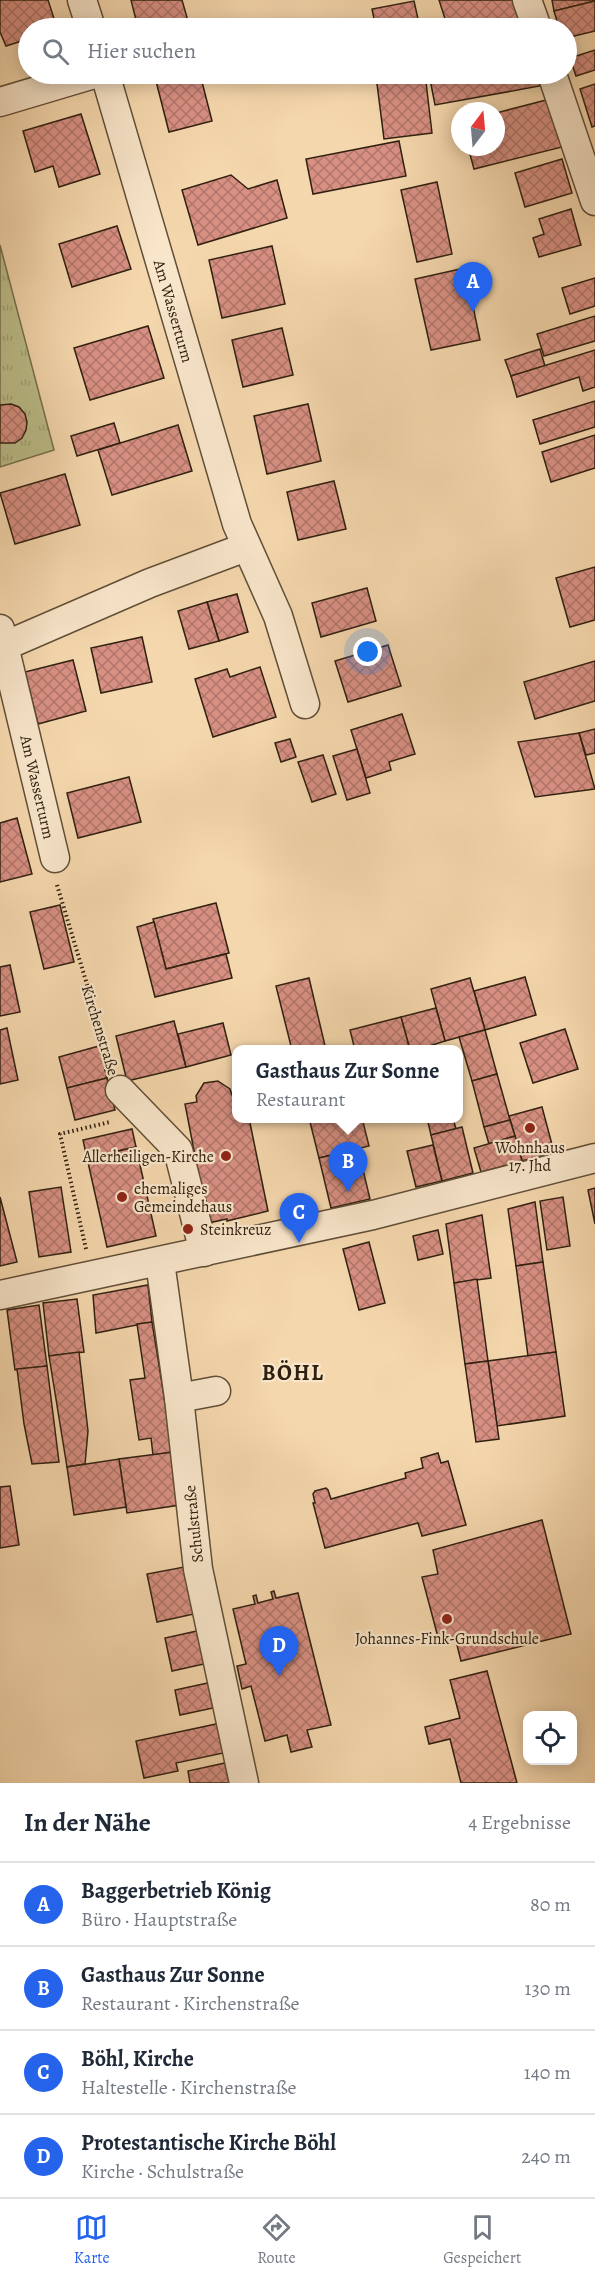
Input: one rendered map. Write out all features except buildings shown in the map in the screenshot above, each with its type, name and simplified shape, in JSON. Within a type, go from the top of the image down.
[{"type":"street","points":[[82,0],[88,18]]},
{"type":"street","points":[[527,0],[533,18]]},
{"type":"street","points":[[0,102],[60,84]]},
{"type":"street","name":"Am Wasserturm","points":[[108,84],[226,488],[246,547],[278,616],[305,704]]},
{"type":"street","points":[[555,84],[595,201]]},
{"type":"street","name":"Am Wasserturm","points":[[55,858],[1,641],[246,547]]},
{"type":"street","name":"Kirchenstraße","points":[[120,1090],[178,1150],[204,1252]]},
{"type":"street","points":[[0,1295],[373,1215],[595,1158]]},
{"type":"street","name":"Schulstraße","points":[[160,1262],[179,1398],[198,1569],[244,1783]]},
{"type":"street","points":[[179,1398],[216,1391]]},
{"type":"path","name":"Kirchenstraße","points":[[55,858],[52,871],[120,1090]]},
{"type":"path","points":[[91,1275],[60,1134],[143,1114]]},
{"type":"green space","points":[[0,245],[54,450],[0,467]]},
{"type":"place","name":"Baggerbetrieb König","points":[[473,312]]},
{"type":"place","name":"Wohnhaus 17. Jhd","points":[[530,1128]]},
{"type":"place","name":"Allerheiligen-Kirche","points":[[226,1156]]},
{"type":"place","name":"Gasthaus Zur Sonne","points":[[348,1192]]},
{"type":"place","name":"ehemaliges Gemeindehaus","points":[[122,1197]]},
{"type":"place","name":"Steinkreuz","points":[[188,1229]]},
{"type":"place","name":"Böhl, Kirche","points":[[299,1243]]},
{"type":"place","name":"Johannes-Fink-Grundschule","points":[[447,1619]]},
{"type":"place","name":"Protestantische Kirche Böhl","points":[[279,1676]]},
{"type":"district","name":"BÖHL","points":[[293,1372]]}]
